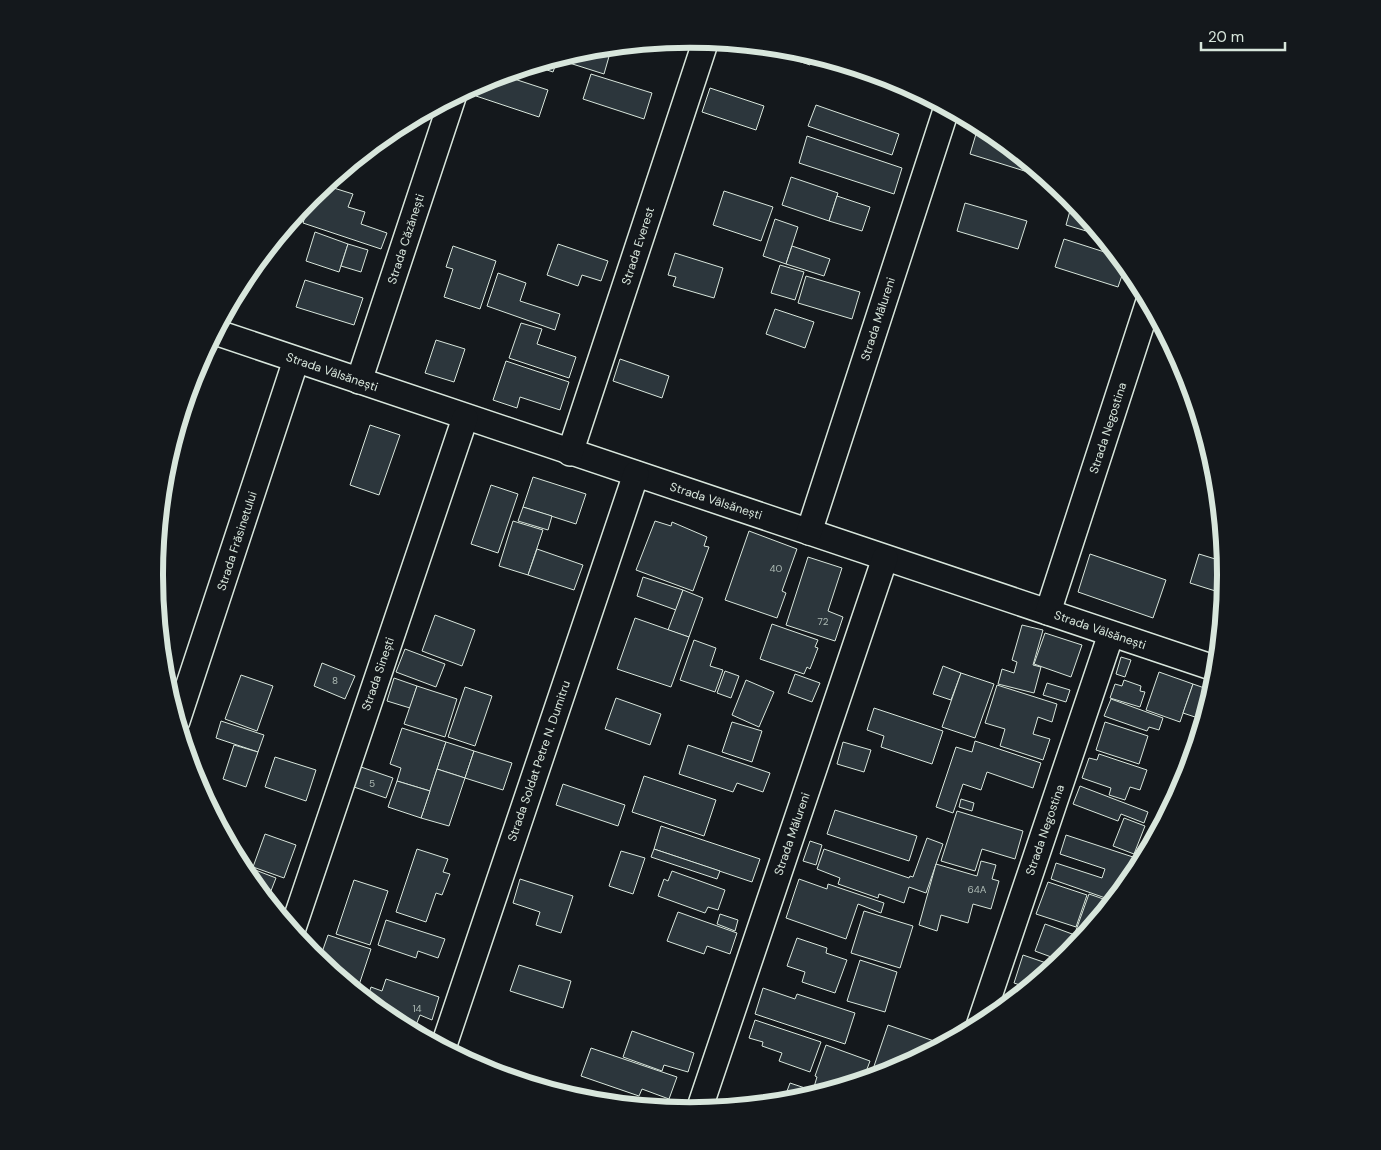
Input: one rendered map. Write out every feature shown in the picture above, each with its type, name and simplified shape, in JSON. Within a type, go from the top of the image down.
[{"type":"street","name":"Strada Everest","points":[[570,453],[703,48]]},
{"type":"street","name":"Strada Căzănești","points":[[359,381],[450,106]]},
{"type":"street","name":"Strada Mălureni","points":[[809,532],[945,113]]},
{"type":"street","name":"Strada Negostina","points":[[1048,612],[1146,310]]},
{"type":"street","name":"Strada Vâlsănești","points":[[221,334],[465,418],[1210,667]]},
{"type":"street","name":"Strada Frăsinetului","points":[[181,710],[296,360]]},
{"type":"street","name":"Strada Sinești","points":[[295,924],[465,418]]},
{"type":"street","name":"Strada Soldat Petre N. Dumitru","points":[[445,1042],[636,474]]},
{"type":"street","name":"Strada Mălureni","points":[[702,1102],[885,558]]},
{"type":"street","name":"Strada Negostina","points":[[984,1014],[1111,634]]},
{"type":"building","points":[[610,54],[604,74],[567,62]]},
{"type":"building","points":[[785,57],[811,62],[810,65]]},
{"type":"building","points":[[556,65],[553,72],[542,68]]},
{"type":"building","points":[[834,67],[860,75],[884,85],[833,69]]},
{"type":"building","points":[[591,74],[652,93],[644,119],[583,99]]},
{"type":"building","points":[[513,78],[548,90],[539,117],[476,96],[477,93]]},
{"type":"building","points":[[710,88],[764,106],[756,130],[702,112]]},
{"type":"building","points":[[816,105],[899,134],[892,155],[808,126]]},
{"type":"building","points":[[977,132],[1032,173],[970,154]]},
{"type":"building","points":[[807,136],[902,168],[894,194],[799,163]]},
{"type":"building","points":[[791,177],[838,193],[829,221],[782,205]]},
{"type":"building","points":[[333,188],[353,194],[348,207],[365,212],[361,224],[387,233],[381,249],[303,223],[306,215]]},
{"type":"building","points":[[724,191],[773,207],[761,241],[713,225]]},
{"type":"building","points":[[837,196],[870,207],[862,231],[829,221]]},
{"type":"building","points":[[965,203],[1027,221],[1018,249],[957,231]]},
{"type":"building","points":[[1070,210],[1092,233],[1066,225]]},
{"type":"building","points":[[775,219],[798,227],[786,264],[763,256]]},
{"type":"building","points":[[315,232],[348,244],[339,272],[306,261]]},
{"type":"building","points":[[1064,239],[1108,253],[1123,273],[1118,287],[1055,267]]},
{"type":"building","points":[[348,244],[368,250],[361,272],[341,266]]},
{"type":"building","points":[[558,244],[608,261],[601,281],[582,275],[578,286],[547,275]]},
{"type":"building","points":[[453,246],[496,261],[480,309],[444,297],[453,269],[446,267]]},
{"type":"building","points":[[792,246],[830,259],[824,276],[786,264]]},
{"type":"building","points":[[675,253],[723,268],[714,298],[673,286],[676,277],[668,275]]},
{"type":"building","points":[[780,265],[804,272],[795,300],[771,293]]},
{"type":"building","points":[[498,273],[526,283],[520,301],[560,314],[555,330],[487,306]]},
{"type":"building","points":[[806,276],[860,292],[852,319],[798,303]]},
{"type":"building","points":[[305,280],[363,298],[354,325],[296,307]]},
{"type":"building","points":[[775,309],[814,322],[805,348],[766,334]]},
{"type":"building","points":[[521,323],[542,329],[537,344],[576,357],[569,378],[509,358]]},
{"type":"building","points":[[436,340],[465,349],[454,382],[425,373]]},
{"type":"building","points":[[620,359],[669,376],[662,398],[613,381]]},
{"type":"building","points":[[506,361],[569,382],[560,410],[520,397],[517,408],[493,400]]},
{"type":"building","points":[[370,425],[400,435],[379,495],[350,485]]},
{"type":"building","points":[[533,477],[586,494],[576,524],[523,507]]},
{"type":"building","points":[[491,485],[518,494],[498,553],[471,544]]},
{"type":"building","points":[[523,507],[552,516],[548,530],[518,521]]},
{"type":"building","points":[[513,521],[543,530],[528,575],[499,566]]},
{"type":"building","points":[[655,521],[671,526],[672,522],[707,537],[704,546],[709,547],[693,591],[636,570]]},
{"type":"building","points":[[749,531],[797,549],[782,591],[786,593],[777,618],[725,600]]},
{"type":"building","points":[[537,549],[583,565],[574,590],[528,575]]},
{"type":"building","points":[[1090,554],[1166,580],[1153,618],[1078,592]]},
{"type":"building","points":[[1199,554],[1218,560],[1218,592],[1190,583]]},
{"type":"building","points":[[808,557],[842,568],[828,611],[843,617],[835,641],[786,625]]},
{"type":"building","points":[[643,577],[683,590],[676,610],[637,596]]},
{"type":"building","points":[[683,590],[703,598],[689,637],[668,630]]},
{"type":"building","points":[[435,615],[475,630],[462,666],[422,651]]},
{"type":"building","points":[[635,618],[689,637],[671,687],[617,669]]},
{"type":"building","points":[[772,624],[818,640],[815,647],[818,648],[810,669],[807,667],[804,674],[760,659]]},
{"type":"building","points":[[1022,625],[1043,630],[1033,665],[1041,667],[1034,693],[998,684],[1002,669],[1014,673],[1017,662],[1012,660]]},
{"type":"building","points":[[1045,633],[1082,645],[1071,677],[1034,664]]},
{"type":"building","points":[[694,640],[716,648],[710,666],[723,670],[715,692],[680,680]]},
{"type":"building","points":[[405,649],[445,664],[436,687],[396,672]]},
{"type":"building","points":[[1121,657],[1131,660],[1125,677],[1116,674]]},
{"type":"building","points":[[322,663],[355,676],[345,699],[314,686]]},
{"type":"building","points":[[943,666],[961,673],[951,700],[933,694]]},
{"type":"building","points":[[725,671],[739,676],[731,698],[717,693]]},
{"type":"building","points":[[1159,672],[1193,684],[1180,722],[1146,710]]},
{"type":"building","points":[[961,673],[994,684],[975,738],[942,727]]},
{"type":"building","points":[[795,674],[820,683],[812,702],[788,693]]},
{"type":"building","points":[[241,675],[273,686],[257,731],[225,719]]},
{"type":"building","points":[[394,678],[417,686],[410,708],[387,701]]},
{"type":"building","points":[[746,680],[774,692],[759,727],[732,715]]},
{"type":"building","points":[[1124,680],[1141,686],[1140,691],[1145,692],[1140,707],[1110,698],[1115,684],[1122,686]]},
{"type":"building","points":[[1047,683],[1070,690],[1066,702],[1043,695]]},
{"type":"building","points":[[1193,684],[1206,688],[1198,718],[1183,713]]},
{"type":"building","points":[[997,685],[1057,704],[1052,722],[1038,717],[1033,734],[1050,739],[1043,760],[1000,746],[1005,729],[985,723]]},
{"type":"building","points":[[417,686],[457,699],[445,737],[404,724]]},
{"type":"building","points":[[465,687],[492,696],[475,746],[448,737]]},
{"type":"building","points":[[616,698],[661,714],[650,745],[605,729]]},
{"type":"building","points":[[1111,699],[1163,718],[1159,730],[1149,727],[1147,731],[1104,716]]},
{"type":"building","points":[[874,708],[943,731],[932,764],[881,747],[884,736],[867,730]]},
{"type":"building","points":[[221,721],[264,735],[258,752],[216,738]]},
{"type":"building","points":[[732,722],[762,731],[752,762],[722,752]]},
{"type":"building","points":[[1105,722],[1148,736],[1139,764],[1096,750]]},
{"type":"building","points":[[402,728],[446,742],[430,791],[397,781],[401,768],[390,764]]},
{"type":"building","points":[[975,741],[1041,763],[1033,788],[987,772],[981,790],[963,784],[953,813],[936,807],[956,747],[972,752]]},
{"type":"building","points":[[446,742],[474,751],[465,778],[437,769]]},
{"type":"building","points":[[843,742],[871,750],[864,772],[837,764]]},
{"type":"building","points":[[234,745],[258,752],[246,787],[223,779]]},
{"type":"building","points":[[688,745],[770,773],[763,792],[737,783],[733,792],[679,774]]},
{"type":"building","points":[[474,751],[512,763],[503,790],[465,778]]},
{"type":"building","points":[[1099,754],[1147,770],[1140,790],[1130,787],[1125,800],[1109,795],[1111,788],[1082,778],[1089,758],[1097,760]]},
{"type":"building","points":[[275,757],[316,770],[306,801],[265,787]]},
{"type":"building","points":[[361,767],[393,778],[386,798],[354,787]]},
{"type":"building","points":[[437,769],[465,778],[449,826],[421,818]]},
{"type":"building","points":[[644,776],[716,800],[704,836],[632,812]]},
{"type":"building","points":[[397,781],[430,791],[421,818],[388,807]]},
{"type":"building","points":[[563,784],[625,805],[618,826],[556,805]]},
{"type":"building","points":[[1080,786],[1148,812],[1144,823],[1121,814],[1118,821],[1073,804]]},
{"type":"building","points":[[961,799],[974,803],[972,811],[959,807]]},
{"type":"building","points":[[835,810],[917,836],[909,861],[827,834]]},
{"type":"building","points":[[957,811],[1023,831],[1015,859],[982,849],[975,871],[941,861]]},
{"type":"building","points":[[1124,818],[1145,826],[1134,854],[1113,846]]},
{"type":"building","points":[[661,826],[760,859],[752,882],[654,849]]},
{"type":"building","points":[[265,834],[296,845],[284,878],[253,867]]},
{"type":"building","points":[[1066,835],[1133,857],[1129,868],[1107,899],[1051,879],[1056,863],[1102,878],[1105,869],[1060,854]]},
{"type":"building","points":[[927,838],[943,844],[926,893],[909,887],[904,903],[879,894],[878,898],[838,884],[840,878],[817,869],[824,849],[909,878],[910,876],[913,877]]},
{"type":"building","points":[[810,841],[822,845],[816,865],[803,861]]},
{"type":"building","points":[[417,849],[448,859],[443,872],[450,874],[442,895],[436,893],[426,922],[396,912]]},
{"type":"building","points":[[654,849],[720,871],[717,879],[651,857]]},
{"type":"building","points":[[621,851],[645,858],[633,894],[609,886]]},
{"type":"building","points":[[981,861],[996,865],[992,879],[999,881],[991,909],[973,904],[968,923],[941,915],[937,931],[919,925],[936,864],[977,876]]},
{"type":"building","points":[[253,869],[276,878],[270,893]]},
{"type":"building","points":[[672,871],[725,890],[718,910],[708,907],[705,913],[658,896],[664,879],[668,881]]},
{"type":"building","points":[[520,879],[573,896],[561,933],[536,925],[540,912],[513,903]]},
{"type":"building","points":[[799,879],[827,889],[828,884],[884,903],[881,913],[858,904],[846,939],[786,918]]},
{"type":"building","points":[[354,880],[388,891],[370,945],[336,934]]},
{"type":"building","points":[[1048,882],[1087,895],[1076,927],[1036,914]]},
{"type":"building","points":[[1089,894],[1106,900],[1087,923],[1077,934],[1075,933]]},
{"type":"building","points":[[864,911],[913,926],[900,968],[851,953]]},
{"type":"building","points":[[678,912],[737,933],[730,954],[707,946],[704,954],[667,941]]},
{"type":"building","points":[[720,914],[738,920],[735,931],[717,924]]},
{"type":"building","points":[[386,920],[445,939],[438,958],[418,951],[416,958],[378,945]]},
{"type":"building","points":[[1045,924],[1075,935],[1053,958],[1035,951]]},
{"type":"building","points":[[328,935],[371,949],[359,985],[343,972],[322,952]]},
{"type":"building","points":[[797,938],[827,948],[826,953],[847,960],[835,993],[802,982],[805,972],[787,966]]},
{"type":"building","points":[[1023,955],[1047,963],[1019,987],[1020,985],[1014,983]]},
{"type":"building","points":[[860,960],[897,972],[885,1012],[847,1001]]},
{"type":"building","points":[[519,965],[571,981],[563,1008],[510,991]]},
{"type":"building","points":[[386,979],[439,997],[432,1020],[420,1015],[415,1025],[369,993],[371,987],[382,991]]},
{"type":"building","points":[[763,988],[795,999],[797,994],[855,1013],[845,1044],[755,1014]]},
{"type":"building","points":[[755,1020],[821,1042],[810,1072],[779,1061],[782,1053],[762,1046],[763,1042],[749,1038]]},
{"type":"building","points":[[888,1025],[934,1041],[924,1048],[873,1070]]},
{"type":"building","points":[[632,1031],[694,1053],[688,1072],[664,1065],[662,1071],[623,1057]]},
{"type":"building","points":[[826,1045],[870,1061],[866,1073],[827,1085],[814,1087],[817,1077],[815,1076]]},
{"type":"building","points":[[591,1048],[677,1077],[669,1099],[642,1089],[639,1096],[581,1076]]},
{"type":"building","points":[[790,1083],[808,1089],[793,1092],[786,1093]]}]
